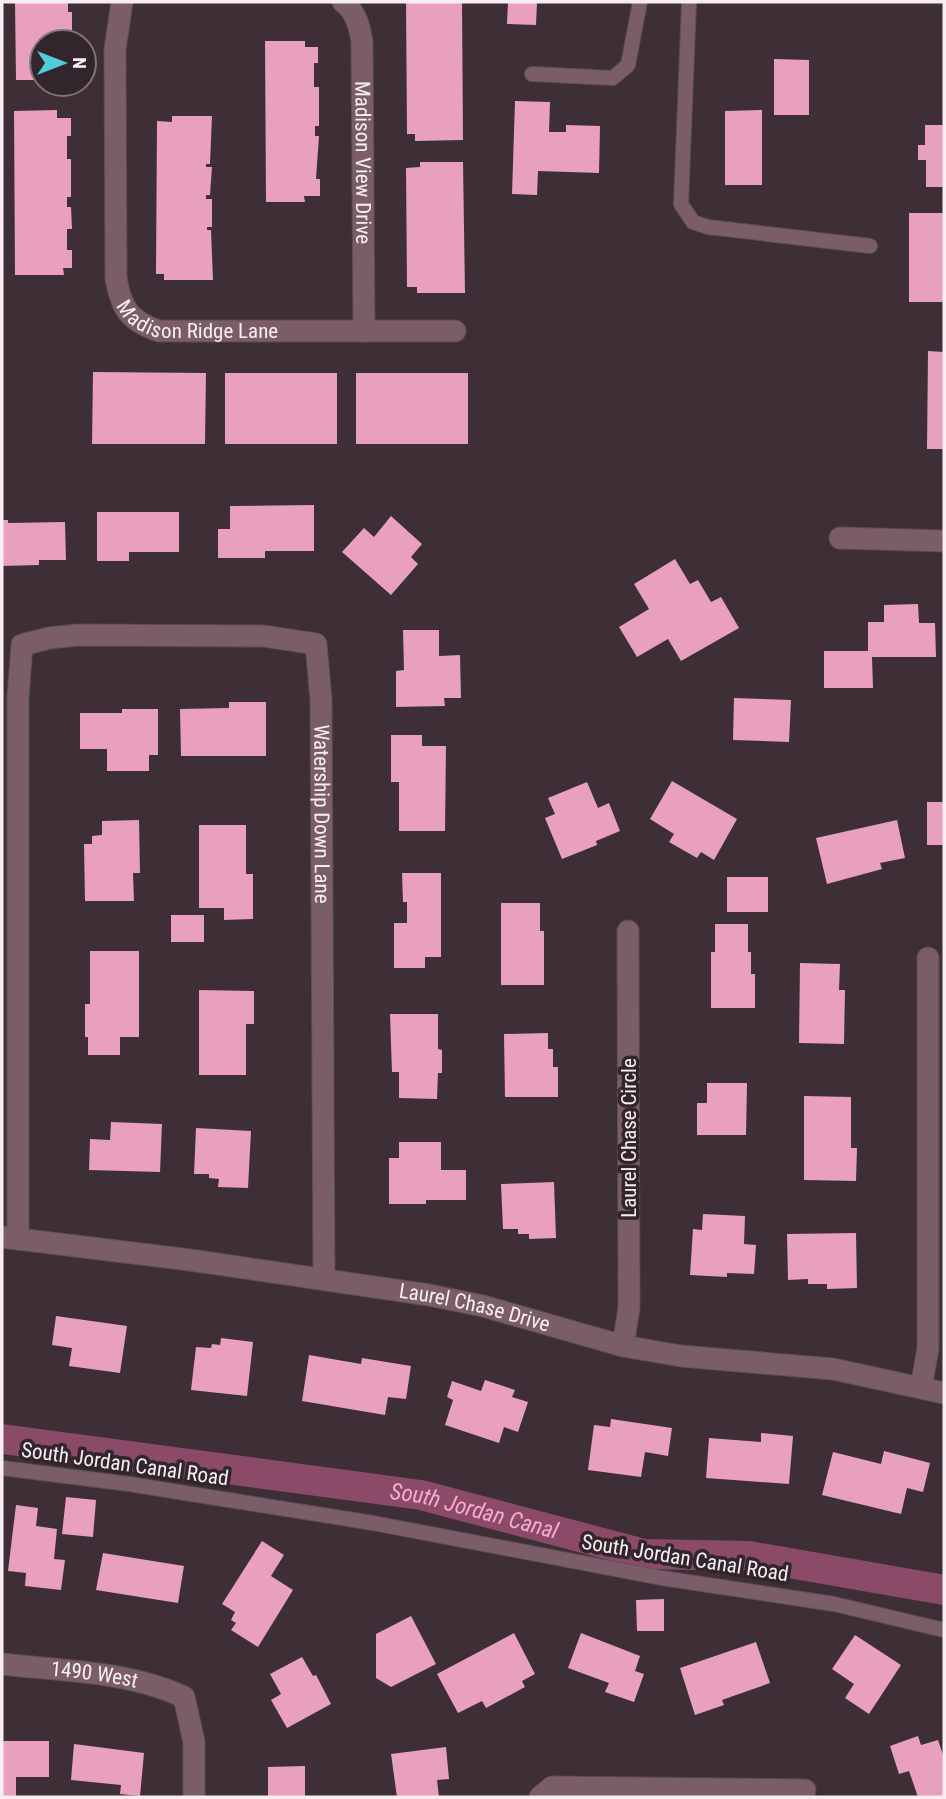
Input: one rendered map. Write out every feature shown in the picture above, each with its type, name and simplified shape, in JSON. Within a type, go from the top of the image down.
[{"type":"street","name":"Madison Ridge Lane","points":[[122,2],[115,49],[116,278],[119,297],[128,313],[142,325],[159,331],[455,331]]},
{"type":"street","name":"Madison View Drive","points":[[343,2],[351,8],[359,24],[362,41],[364,331]]},
{"type":"street","points":[[840,538],[944,541]]},
{"type":"street","name":"Watership Down Lane","points":[[10,1238],[18,697],[22,645],[79,635],[264,636],[316,644],[321,700],[324,1279]]},
{"type":"street","name":"Laurel Chase Circle","points":[[623,1346],[629,1308],[628,930]]},
{"type":"street","points":[[921,1387],[928,1349],[928,958]]},
{"type":"street","name":"Laurel Chase Drive","points":[[10,1238],[324,1279],[483,1306],[623,1346],[693,1358],[834,1369],[944,1393]]},
{"type":"street","name":"1490 West","points":[[2,1664],[135,1680],[161,1686],[184,1698],[191,1719],[194,1742],[194,1797]]},
{"type":"street","points":[[540,1797],[552,1787],[805,1790]]},
{"type":"lane","points":[[532,74],[613,78],[628,65],[640,2]]},
{"type":"lane","points":[[690,2],[681,204],[693,222],[708,227],[870,246]]},
{"type":"lane","name":"South Jordan Canal Road","points":[[2,1468],[373,1523],[662,1578],[834,1604],[944,1630]]},
{"type":"building","points":[[15,2],[68,2],[68,12],[72,12],[72,28],[28,28],[28,80],[16,80]]},
{"type":"building","points":[[406,2],[462,2],[463,140],[415,141],[415,134],[407,134]]},
{"type":"building","points":[[508,2],[537,2],[536,25],[507,24]]},
{"type":"building","points":[[265,41],[305,41],[305,47],[318,47],[318,63],[314,63],[314,87],[319,87],[319,126],[315,126],[315,136],[319,136],[316,179],[320,179],[320,196],[304,196],[305,202],[266,202]]},
{"type":"building","points":[[774,59],[809,60],[809,115],[774,115]]},
{"type":"building","points":[[515,101],[550,102],[549,132],[566,132],[566,125],[600,126],[599,173],[538,171],[537,195],[512,194]]},
{"type":"building","points":[[57,110],[57,118],[71,118],[71,136],[67,136],[67,159],[71,159],[71,197],[67,197],[67,207],[71,207],[72,229],[67,229],[67,250],[72,250],[72,268],[63,268],[64,275],[15,275],[14,111]]},
{"type":"building","points":[[762,110],[762,185],[725,185],[725,111]]},
{"type":"building","points":[[172,116],[212,116],[210,164],[206,164],[206,167],[212,167],[210,195],[206,195],[206,199],[212,199],[212,227],[207,227],[207,230],[211,230],[213,280],[164,280],[164,274],[156,274],[157,121],[172,122]]},
{"type":"building","points":[[925,125],[944,125],[944,187],[926,187],[926,160],[918,160],[918,145],[925,145]]},
{"type":"building","points":[[420,162],[463,162],[465,293],[417,293],[417,287],[407,287],[406,168],[420,167]]},
{"type":"building","points":[[909,213],[944,213],[944,302],[909,302]]},
{"type":"building","points":[[928,351],[944,352],[944,449],[927,449]]},
{"type":"building","points":[[93,372],[206,373],[205,444],[92,444]]},
{"type":"building","points":[[225,373],[337,373],[337,444],[225,444]]},
{"type":"building","points":[[356,373],[468,373],[468,444],[356,444]]},
{"type":"building","points":[[314,505],[314,551],[265,551],[265,558],[218,558],[218,529],[230,529],[230,506]]},
{"type":"building","points":[[97,512],[179,512],[179,552],[129,552],[129,561],[97,561]]},
{"type":"building","points":[[391,516],[422,544],[411,557],[418,564],[391,595],[342,552],[364,528],[374,537]]},
{"type":"building","points":[[2,520],[8,520],[8,523],[65,522],[66,560],[39,560],[39,565],[2,566]]},
{"type":"building","points":[[675,559],[690,584],[698,580],[711,602],[721,597],[739,628],[681,661],[668,639],[637,657],[619,627],[649,609],[634,584]]},
{"type":"building","points":[[918,604],[919,623],[935,623],[936,657],[872,657],[873,688],[824,688],[824,651],[868,651],[868,622],[884,622],[884,605]]},
{"type":"building","points":[[403,630],[439,630],[439,656],[460,655],[461,698],[444,698],[445,706],[396,707],[396,671],[404,670]]},
{"type":"building","points":[[734,698],[791,700],[789,742],[733,740]]},
{"type":"building","points":[[229,702],[266,702],[266,756],[181,756],[180,709],[229,708]]},
{"type":"building","points":[[122,709],[158,709],[158,755],[149,755],[149,771],[107,771],[107,749],[80,749],[80,713],[122,713]]},
{"type":"building","points":[[391,735],[422,735],[422,746],[446,746],[445,831],[399,831],[399,782],[391,782]]},
{"type":"building","points":[[672,781],[737,819],[714,860],[701,852],[697,858],[669,842],[674,834],[650,819]]},
{"type":"building","points":[[587,782],[598,808],[609,803],[620,831],[596,841],[597,845],[562,859],[545,818],[555,814],[548,798]]},
{"type":"building","points":[[927,802],[944,802],[944,845],[927,845]]},
{"type":"building","points":[[139,820],[140,873],[133,873],[134,901],[85,901],[84,844],[92,844],[92,836],[102,835],[102,821]]},
{"type":"building","points":[[897,820],[905,858],[880,863],[882,869],[827,884],[816,838]]},
{"type":"building","points":[[199,825],[246,825],[246,874],[253,874],[253,919],[224,920],[224,908],[199,908]]},
{"type":"building","points":[[402,873],[441,873],[441,957],[425,957],[425,968],[394,968],[394,923],[407,923]]},
{"type":"building","points":[[727,877],[768,877],[768,912],[727,912]]},
{"type":"building","points":[[501,903],[540,903],[540,931],[544,931],[544,985],[501,985]]},
{"type":"building","points":[[171,915],[204,915],[204,942],[171,942]]},
{"type":"building","points":[[715,924],[748,924],[751,974],[755,974],[755,1008],[711,1008],[711,952],[715,952]]},
{"type":"building","points":[[90,951],[139,951],[139,1037],[120,1037],[120,1055],[88,1055],[85,1004],[90,1004]]},
{"type":"building","points":[[800,963],[840,964],[839,990],[845,990],[844,1044],[799,1043]]},
{"type":"building","points":[[199,990],[254,991],[254,1024],[246,1024],[246,1075],[199,1075]]},
{"type":"building","points":[[390,1014],[438,1014],[438,1049],[442,1050],[442,1073],[438,1073],[437,1099],[399,1098],[399,1072],[392,1072]]},
{"type":"building","points":[[548,1033],[548,1049],[553,1049],[553,1067],[558,1067],[558,1097],[505,1097],[504,1034]]},
{"type":"building","points":[[707,1083],[747,1083],[746,1135],[697,1135],[697,1103],[707,1103]]},
{"type":"building","points":[[804,1096],[851,1097],[851,1148],[857,1148],[856,1181],[804,1180]]},
{"type":"building","points":[[111,1122],[162,1124],[160,1172],[89,1170],[90,1139],[110,1140]]},
{"type":"building","points":[[196,1128],[251,1131],[248,1188],[218,1187],[219,1179],[209,1178],[209,1174],[194,1174]]},
{"type":"building","points":[[399,1142],[441,1142],[441,1170],[466,1170],[466,1200],[389,1204],[389,1158],[399,1158]]},
{"type":"building","points":[[554,1182],[556,1238],[529,1239],[529,1234],[518,1234],[518,1229],[503,1229],[501,1184]]},
{"type":"building","points":[[703,1214],[745,1216],[744,1244],[756,1245],[754,1274],[727,1273],[727,1277],[690,1275],[693,1229],[702,1230]]},
{"type":"building","points":[[856,1233],[857,1288],[827,1289],[827,1284],[808,1284],[808,1279],[788,1280],[787,1234]]},
{"type":"building","points":[[56,1316],[127,1326],[120,1373],[69,1366],[72,1348],[52,1345]]},
{"type":"building","points":[[221,1338],[253,1342],[247,1396],[191,1390],[196,1347],[211,1348],[212,1344],[220,1345]]},
{"type":"building","points":[[309,1355],[361,1364],[362,1358],[411,1366],[406,1399],[388,1397],[385,1415],[302,1401]]},
{"type":"building","points":[[485,1380],[515,1390],[512,1397],[528,1402],[518,1432],[504,1427],[499,1443],[445,1425],[453,1400],[447,1397],[452,1381],[481,1391]]},
{"type":"building","points":[[611,1419],[672,1428],[668,1456],[645,1452],[641,1477],[588,1470],[594,1425],[610,1427]]},
{"type":"building","points":[[761,1433],[793,1436],[789,1484],[706,1478],[709,1438],[761,1442]]},
{"type":"building","points":[[884,1451],[930,1463],[923,1492],[907,1488],[901,1514],[822,1495],[833,1452],[881,1464]]},
{"type":"building","points":[[66,1497],[96,1500],[93,1537],[62,1534]]},
{"type":"building","points":[[16,1505],[38,1508],[36,1526],[57,1529],[54,1559],[65,1560],[61,1590],[25,1586],[26,1573],[8,1571]]},
{"type":"building","points":[[262,1541],[284,1555],[271,1576],[293,1590],[258,1647],[231,1630],[236,1623],[231,1620],[235,1612],[222,1604]]},
{"type":"building","points":[[103,1553],[184,1566],[178,1603],[96,1590]]},
{"type":"building","points":[[664,1599],[664,1631],[637,1631],[636,1600]]},
{"type":"building","points":[[411,1616],[436,1664],[391,1687],[376,1678],[376,1634]]},
{"type":"building","points":[[514,1633],[535,1674],[522,1681],[525,1687],[486,1708],[482,1701],[458,1713],[437,1674]]},
{"type":"building","points":[[581,1633],[640,1656],[635,1671],[644,1674],[634,1702],[605,1692],[609,1683],[568,1668]]},
{"type":"building","points":[[855,1635],[901,1665],[869,1714],[845,1698],[854,1684],[832,1669]]},
{"type":"building","points":[[756,1642],[770,1683],[722,1700],[724,1705],[695,1715],[680,1668]]},
{"type":"building","points":[[302,1657],[313,1676],[316,1675],[331,1704],[287,1728],[271,1700],[281,1694],[270,1674]]},
{"type":"building","points":[[918,1736],[921,1745],[938,1740],[944,1758],[944,1797],[918,1797],[909,1771],[899,1774],[890,1746]]},
{"type":"building","points":[[2,1741],[49,1741],[49,1777],[16,1777],[16,1797],[2,1797]]},
{"type":"building","points":[[74,1744],[144,1753],[140,1796],[120,1794],[121,1785],[71,1780]]},
{"type":"building","points":[[446,1747],[449,1779],[437,1780],[439,1797],[397,1797],[391,1754]]},
{"type":"building","points":[[305,1766],[305,1797],[268,1797],[268,1767]]},
{"type":"waterway","name":"South Jordan Canal","points":[[2,1439],[421,1495],[644,1554],[749,1556],[944,1590]]}]
